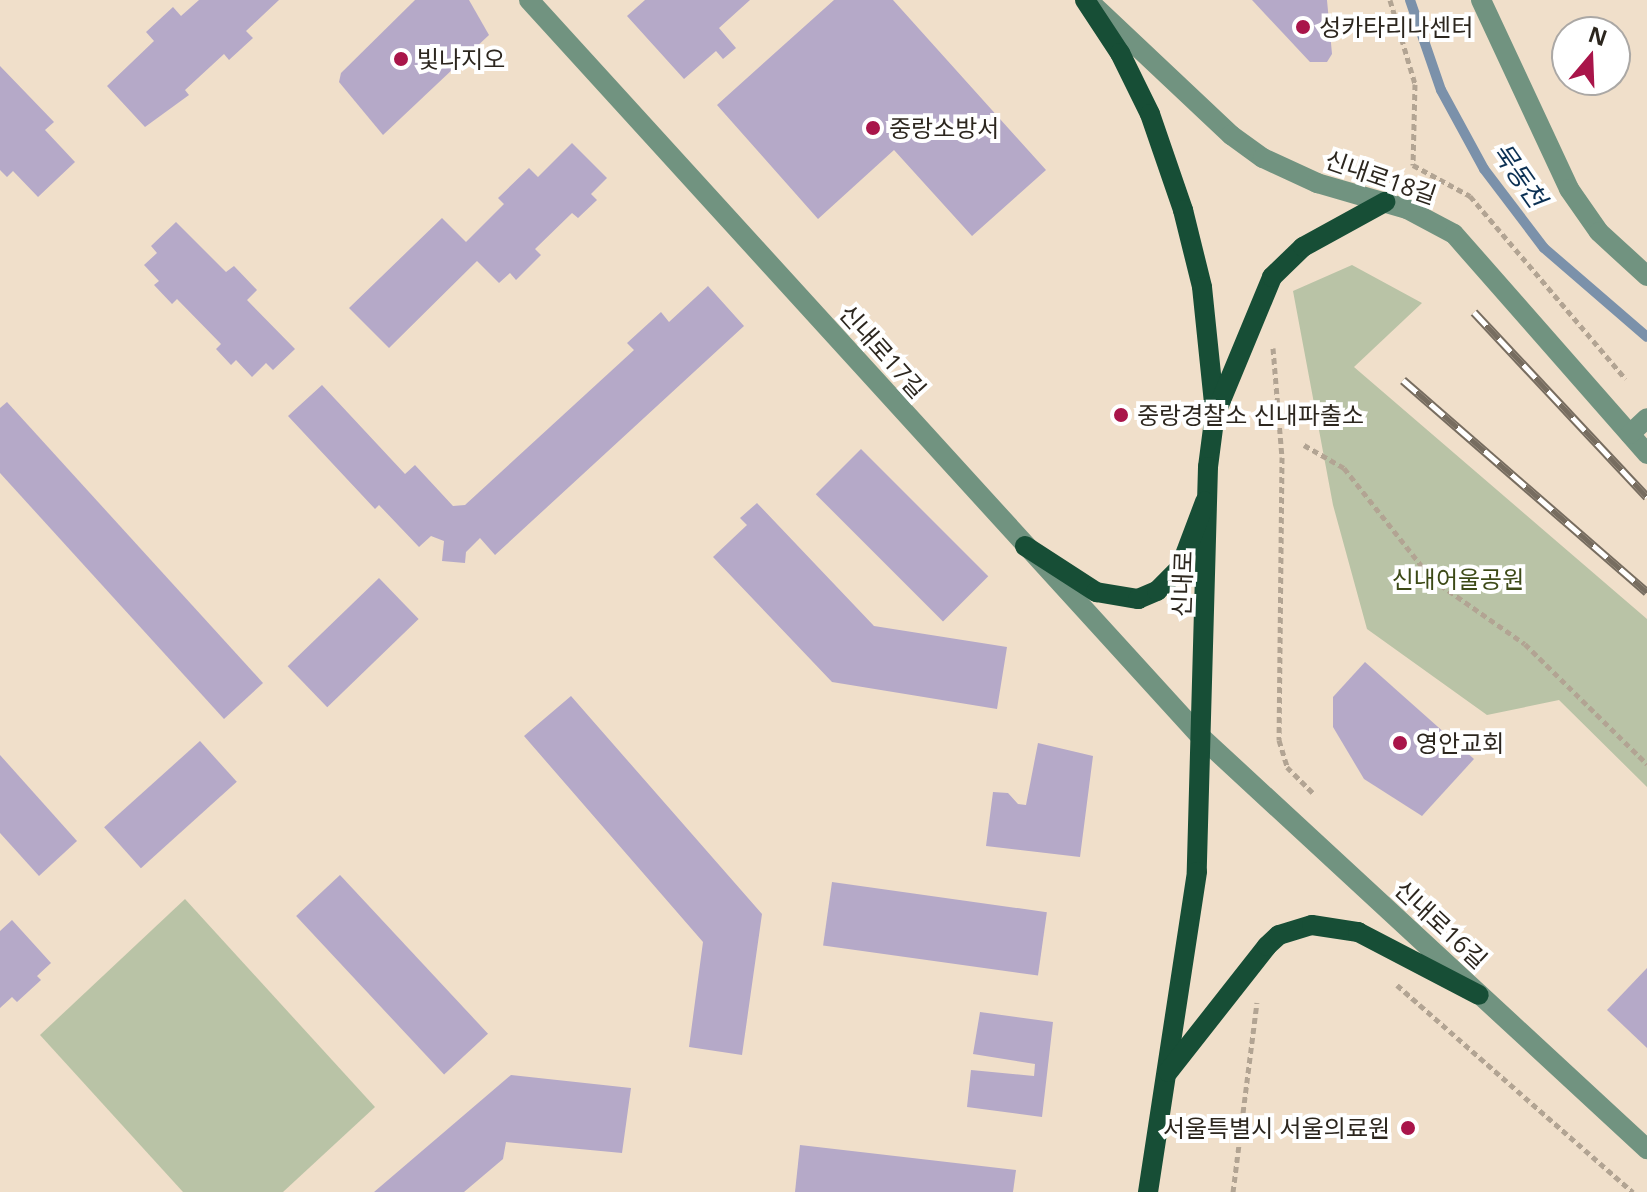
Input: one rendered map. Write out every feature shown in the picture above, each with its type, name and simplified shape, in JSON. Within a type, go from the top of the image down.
[{"type":"main road","name":"신내로","points":[[1086,0],[1120,53],[1150,114],[1183,210],[1202,287],[1215,413],[1209,491],[1197,872],[1148,1192]]},
{"type":"main road","points":[[1215,413],[1272,277],[1303,247],[1385,202]]},
{"type":"main road","points":[[1025,546],[1096,592],[1138,599],[1157,591],[1180,568],[1209,491]]},
{"type":"main road","points":[[1166,1075],[1273,940],[1312,925],[1358,932],[1479,995]]},
{"type":"street","name":"신내로17길","points":[[529,0],[1200,736]]},
{"type":"street","name":"신내로18길","points":[[1086,0],[1231,135],[1263,158],[1317,183],[1385,202],[1440,225],[1469,248],[1647,454]]},
{"type":"street","points":[[1481,0],[1569,189],[1599,232],[1647,276]]},
{"type":"street","points":[[1630,434],[1647,418]]},
{"type":"street","name":"신내로16길","points":[[1200,736],[1647,1149]]},
{"type":"path","points":[[1390,0],[1415,84],[1413,165],[1470,196],[1626,379]]},
{"type":"path","points":[[1272,334],[1282,457],[1279,740],[1287,767],[1314,794]]},
{"type":"path","points":[[1304,445],[1344,468],[1432,579],[1525,644],[1647,764]]},
{"type":"path","points":[[1388,978],[1633,1192]]},
{"type":"path","points":[[1233,1192],[1259,993]]},
{"type":"green space","name":"신내어울공원","points":[[1352,265],[1422,303],[1354,367],[1647,619],[1647,787],[1559,700],[1487,715],[1367,629],[1333,505],[1293,291]]},
{"type":"green space","points":[[185,899],[375,1107],[283,1192],[183,1192],[40,1035]]},
{"type":"building","points":[[199,0],[279,0],[246,31],[253,38],[229,60],[224,54],[185,90],[189,95],[145,127],[107,86],[154,41],[146,32],[173,7],[181,16]]},
{"type":"building","points":[[415,0],[469,0],[489,35],[383,135],[339,82],[341,73]]},
{"type":"building","points":[[645,0],[750,0],[719,28],[736,48],[723,59],[716,51],[684,79],[627,16]]},
{"type":"building","name":"중랑소방서","points":[[834,0],[893,0],[1046,170],[972,236],[894,150],[818,219],[717,105]]},
{"type":"building","name":"성카타리나센터","points":[[1252,0],[1327,0],[1332,54],[1327,62],[1310,62]]},
{"type":"building","points":[[0,66],[54,122],[45,130],[75,162],[38,197],[13,171],[7,177],[0,170]]},
{"type":"building","points":[[572,143],[607,178],[591,194],[597,200],[578,218],[572,213],[535,249],[541,255],[516,280],[510,273],[499,283],[477,261],[389,348],[349,308],[442,218],[466,242],[504,204],[498,198],[529,168],[538,177]]},
{"type":"building","points":[[176,222],[226,272],[234,266],[257,290],[247,300],[295,349],[273,370],[266,363],[252,377],[236,360],[231,365],[216,349],[221,344],[177,299],[172,304],[154,285],[159,281],[144,265],[157,253],[151,246]]},
{"type":"building","points":[[708,286],[744,326],[495,555],[480,538],[466,552],[465,563],[442,561],[444,541],[431,536],[419,547],[379,505],[375,509],[288,416],[322,385],[405,474],[415,465],[453,506],[465,505],[634,350],[627,343],[661,312],[669,322]]},
{"type":"building","points":[[7,402],[263,683],[224,719],[0,473],[0,408]]},
{"type":"building","points":[[861,449],[988,576],[943,622],[816,494]]},
{"type":"building","points":[[757,503],[874,626],[1007,647],[997,709],[832,682],[713,557],[747,525],[740,518]]},
{"type":"building","points":[[379,578],[419,619],[327,707],[288,666]]},
{"type":"building","name":"영안교회","points":[[1365,662],[1474,759],[1422,816],[1364,779],[1333,727],[1333,697]]},
{"type":"building","points":[[571,696],[762,914],[742,1055],[689,1047],[703,942],[524,736]]},
{"type":"building","points":[[200,741],[237,782],[141,868],[104,827]]},
{"type":"building","points":[[1038,743],[1093,756],[1080,857],[986,846],[993,792],[1008,793],[1018,804],[1026,805]]},
{"type":"building","points":[[0,755],[77,841],[39,876],[0,833]]},
{"type":"building","points":[[340,875],[488,1034],[444,1075],[296,916]]},
{"type":"building","points":[[832,882],[1047,912],[1038,976],[823,945]]},
{"type":"building","points":[[12,920],[51,963],[37,976],[41,980],[17,1002],[12,997],[0,1008],[0,931]]},
{"type":"building","points":[[1647,968],[1647,1048],[1607,1010]]},
{"type":"building","points":[[980,1012],[1053,1022],[1042,1117],[967,1107],[971,1070],[1034,1076],[1035,1064],[973,1054]]},
{"type":"building","points":[[511,1075],[631,1088],[622,1153],[506,1142],[503,1159],[464,1192],[374,1192]]},
{"type":"building","points":[[800,1145],[1016,1170],[1013,1192],[795,1192]]},
{"type":"waterway","name":"묵동천","points":[[1410,0],[1441,90],[1484,169],[1544,248],[1647,337]]},
{"type":"railway","points":[[1474,312],[1647,497]]},
{"type":"railway","points":[[1403,380],[1647,592]]},
{"type":"place","name":"성카타리나센터","points":[[1303,27]]},
{"type":"place","name":"빛나지오","points":[[401,59]]},
{"type":"place","name":"중랑소방서","points":[[873,128]]},
{"type":"place","name":"중랑경찰소 신내파출소","points":[[1121,415]]},
{"type":"place","name":"영안교회","points":[[1400,743]]},
{"type":"place","name":"서울특별시 서울의료원","points":[[1408,1128]]}]
